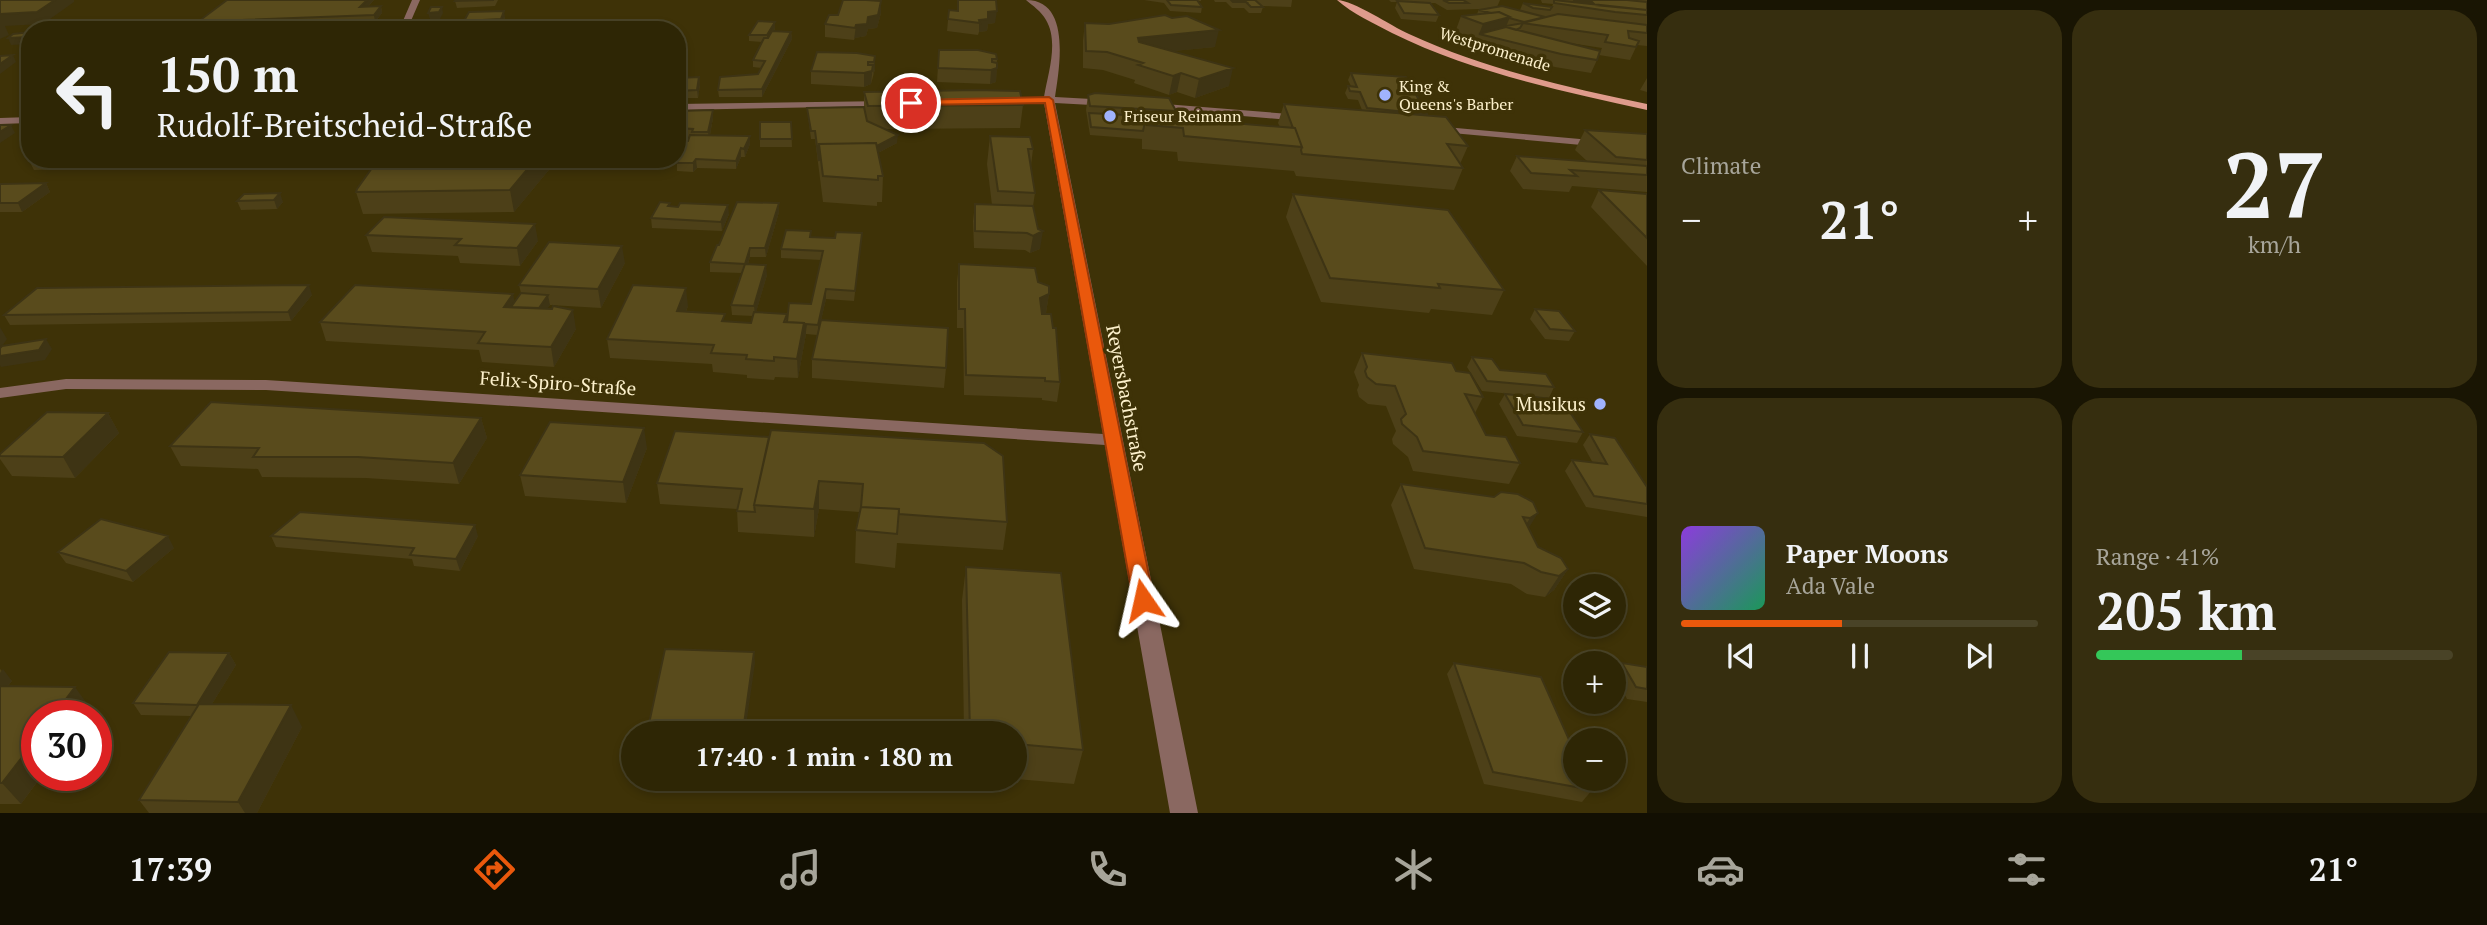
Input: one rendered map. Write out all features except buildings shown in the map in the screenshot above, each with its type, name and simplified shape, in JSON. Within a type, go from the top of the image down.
[{"type":"main road","name":"Westpromenade","points":[[1341,0],[1382,24],[1453,54],[1527,77],[1647,107]]},
{"type":"street","points":[[407,21],[416,0]]},
{"type":"street","name":"Reyersbachstraße","points":[[1030,0],[1051,15],[1056,27],[1049,100],[1184,813]]},
{"type":"street","points":[[980,101],[1049,100],[1126,104]]},
{"type":"street","points":[[686,107],[897,103]]},
{"type":"street","points":[[1139,105],[1320,119]]},
{"type":"street","points":[[0,121],[21,120]]},
{"type":"street","points":[[1423,128],[1647,148]]},
{"type":"street","name":"Felix-Spiro-Straße","points":[[0,393],[66,384],[266,385],[1113,440]]},
{"type":"place","name":"King & Queens's Barber","points":[[1385,95]]},
{"type":"place","name":"Friseur Reimann","points":[[1110,116]]},
{"type":"place","name":"Musikus","points":[[1600,404]]},
{"type":"route","points":[[911,103],[1049,100],[1143,600]]}]
